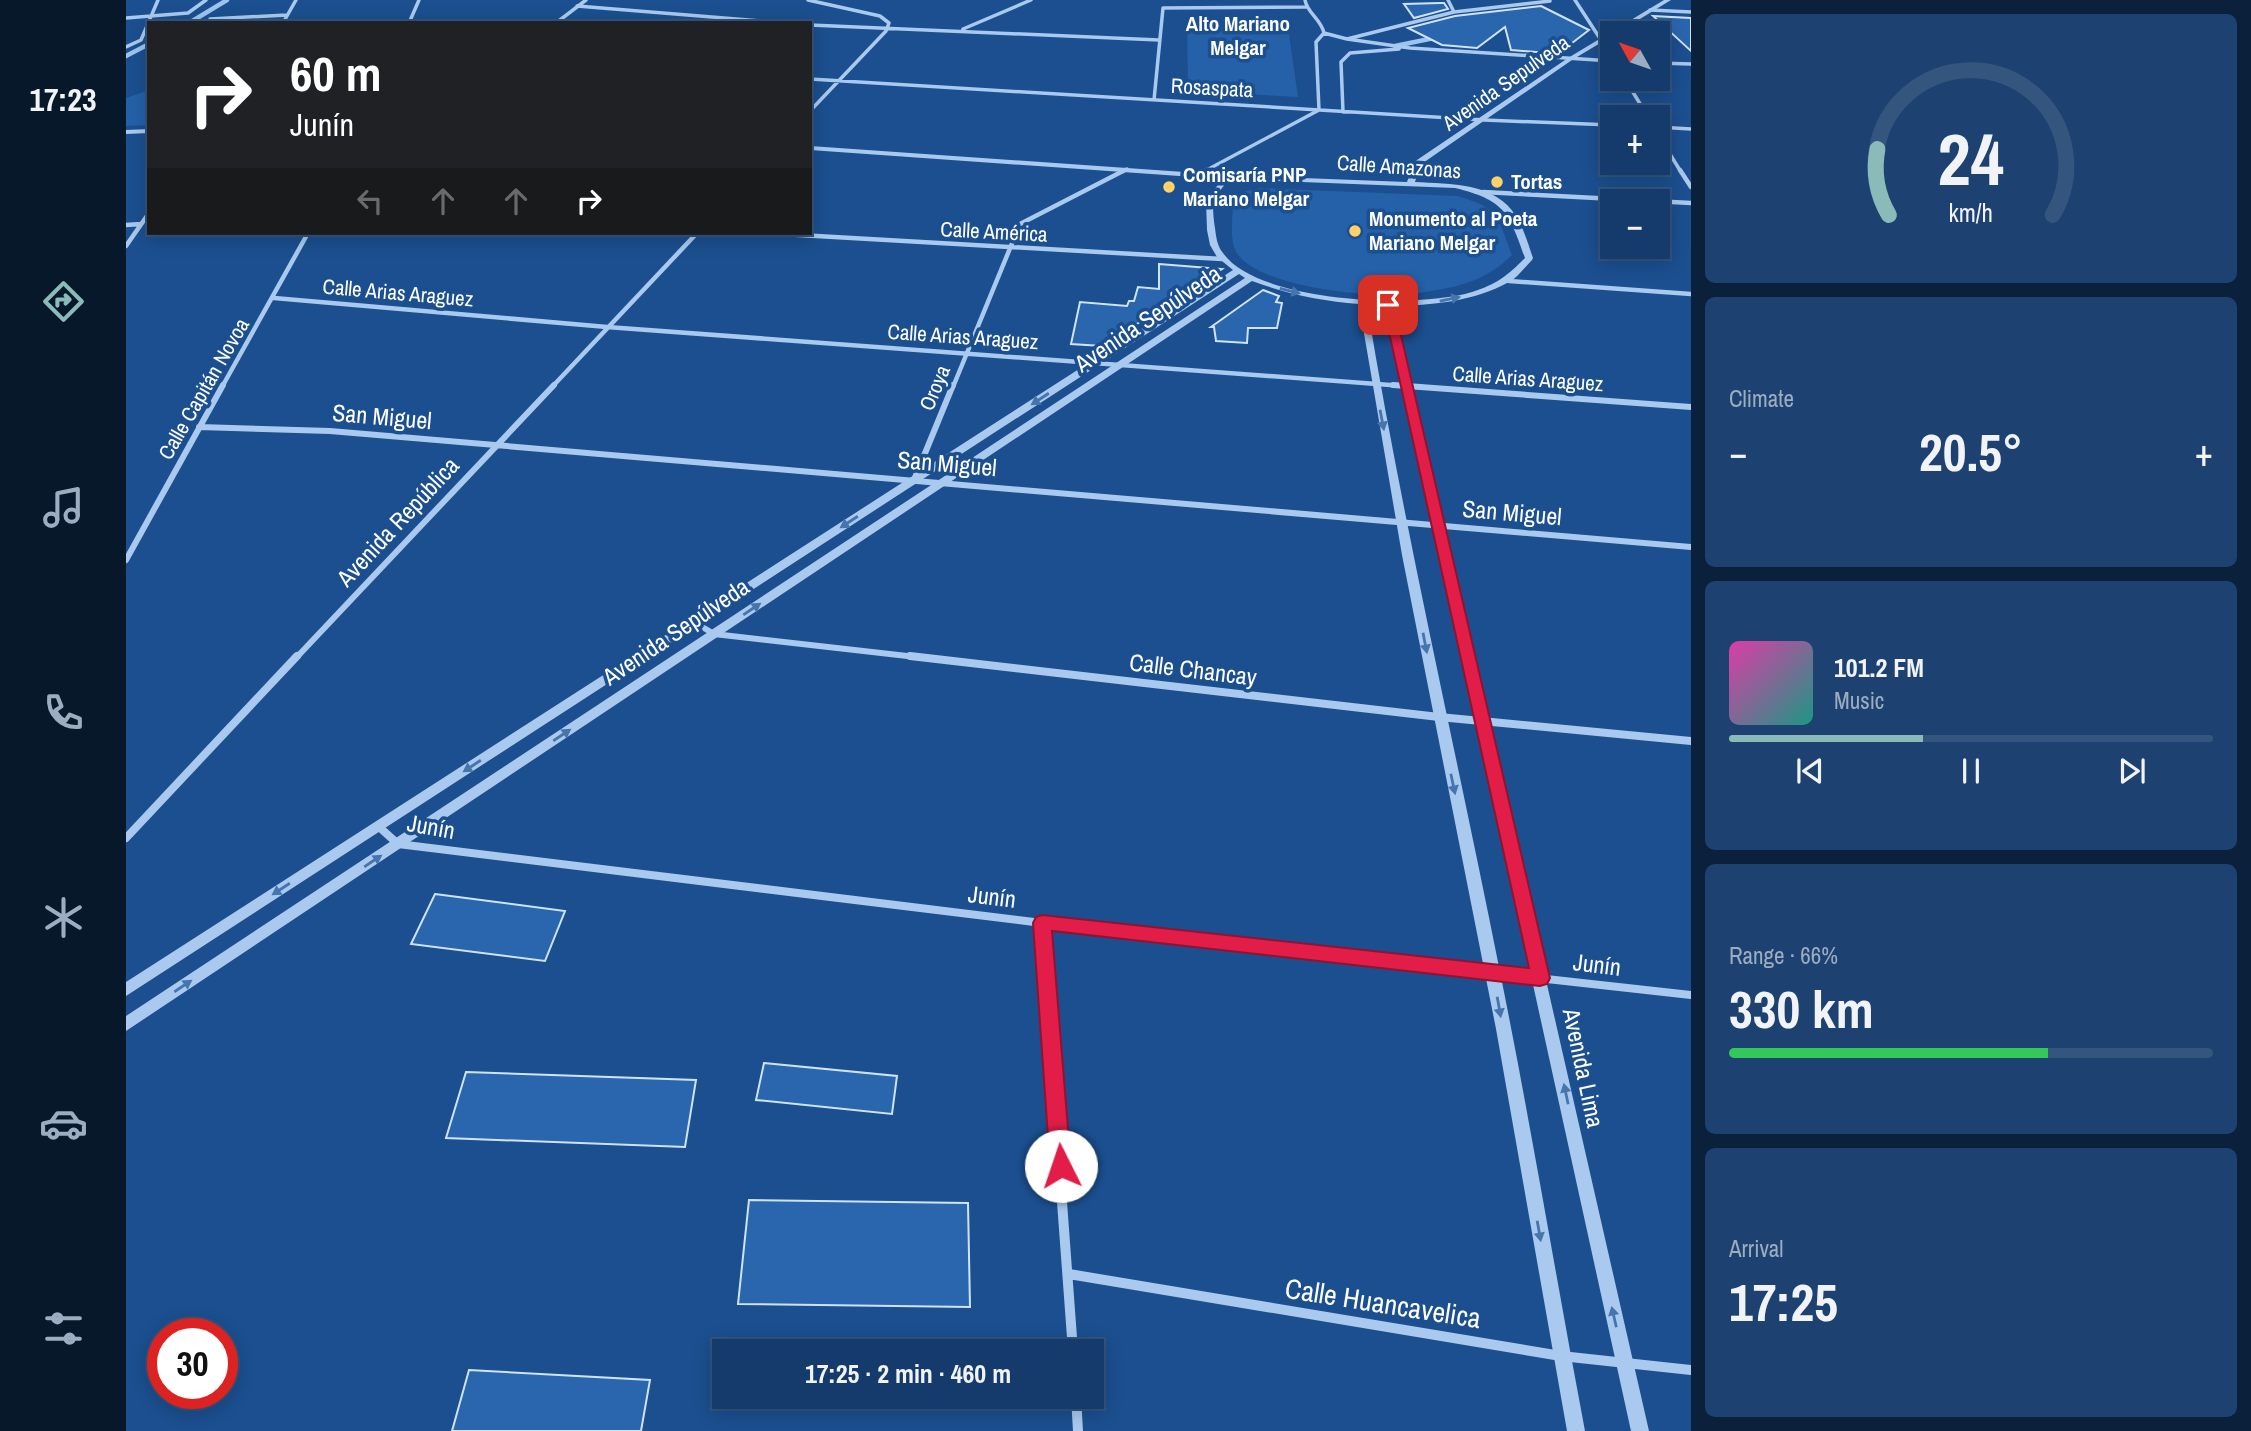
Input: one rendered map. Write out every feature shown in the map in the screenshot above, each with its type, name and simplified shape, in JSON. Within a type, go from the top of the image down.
[{"type":"street","points":[[149,21],[158,0]]},
{"type":"street","points":[[126,18],[188,13],[205,0]]},
{"type":"street","points":[[284,21],[296,0]]},
{"type":"street","points":[[410,21],[419,0]]},
{"type":"street","points":[[577,6],[578,0]]},
{"type":"street","points":[[558,21],[586,0]]},
{"type":"street","points":[[808,0],[880,16],[889,23],[886,31],[812,109]]},
{"type":"street","points":[[959,31],[1031,0]]},
{"type":"street","points":[[1306,0],[1306,7]]},
{"type":"street","points":[[1447,0],[1454,12]]},
{"type":"street","points":[[1575,0],[1600,38]]},
{"type":"street","name":"Avenida Sepulveda","points":[[1631,21],[1668,0]]},
{"type":"street","points":[[1347,39],[1454,12],[1550,1]]},
{"type":"street","points":[[577,6],[762,21]]},
{"type":"street","points":[[1154,100],[1163,8],[1306,7],[1318,16],[1324,33]]},
{"type":"street","points":[[1650,10],[1691,12]]},
{"type":"street","points":[[210,19],[287,15]]},
{"type":"street","points":[[812,25],[886,31],[959,31],[1159,40]]},
{"type":"street","points":[[126,47],[141,40],[147,26]]},
{"type":"street","points":[[1324,33],[1410,48],[1600,59]]},
{"type":"street","points":[[1196,174],[1319,110],[1316,42],[1324,33]]},
{"type":"street","name":"Avenida Sepulveda","points":[[1411,182],[1417,164],[1600,40]]},
{"type":"street","points":[[1343,112],[1340,62],[1350,53],[1410,48]]},
{"type":"street","points":[[1670,63],[1691,64]]},
{"type":"street","name":"Rosaspata","points":[[812,79],[1343,112],[1600,125]]},
{"type":"street","points":[[1670,128],[1691,129]]},
{"type":"street","points":[[126,132],[147,131]]},
{"type":"street","name":"Calle Amazonas","points":[[812,148],[1227,177],[1411,182],[1483,192],[1691,203]]},
{"type":"street","points":[[1670,154],[1691,187]]},
{"type":"street","name":"Oroya","points":[[914,480],[1020,224],[1126,169]]},
{"type":"street","points":[[1227,177],[1210,201],[1213,244],[1222,259],[1251,278],[1282,290],[1363,304],[1433,302],[1474,293],[1509,281],[1524,269],[1529,258],[1514,216],[1483,192]]},
{"type":"street","points":[[126,246],[147,216]]},
{"type":"street","points":[[126,225],[141,224]]},
{"type":"street","name":"Calle Capitán Novoa","points":[[126,559],[307,235]]},
{"type":"street","name":"Avenida República","points":[[126,838],[695,235]]},
{"type":"street","name":"Calle América","points":[[795,235],[1222,259]]},
{"type":"street","name":"Avenida Sepúlveda","points":[[126,990],[1238,271]]},
{"type":"street","name":"Avenida Sepúlveda","points":[[126,1024],[1251,278]]},
{"type":"street","points":[[1509,281],[1691,294]]},
{"type":"street","name":"Calle Arias Araguez","points":[[274,298],[607,327],[1691,407]]},
{"type":"street","points":[[1363,304],[1375,383],[1438,717],[1493,973],[1576,1431]]},
{"type":"street","name":"Avenida Lima","points":[[1388,305],[1640,1431]]},
{"type":"street","name":"San Miguel","points":[[199,427],[330,431],[1691,547]]},
{"type":"street","name":"Calle Chancay","points":[[694,622],[714,634],[1438,717],[1691,741]]},
{"type":"street","name":"Junín","points":[[378,826],[398,844],[1042,923],[1691,995]]},
{"type":"street","points":[[1042,923],[1072,1339]]},
{"type":"street","name":"Calle Huancavelica","points":[[1069,1273],[1561,1356],[1691,1370]]},
{"type":"street","points":[[1077,1409],[1078,1431]]},
{"type":"shaded area","points":[[1187,22],[1288,27],[1298,97],[1188,91]]},
{"type":"shaded area","points":[[147,91],[147,125],[126,126],[126,98]]},
{"type":"shaded area","points":[[1260,188],[1457,196],[1482,205],[1495,215],[1512,255],[1473,281],[1444,289],[1386,295],[1310,287],[1261,272],[1244,261],[1234,247],[1233,199],[1243,192]]},
{"type":"building","points":[[1444,3],[1448,9],[1414,18],[1404,4]]},
{"type":"building","points":[[1541,6],[1589,30],[1563,50],[1551,47],[1548,53],[1511,50],[1505,27],[1477,48],[1442,45],[1408,28],[1455,16]]},
{"type":"building","points":[[1653,16],[1691,18],[1691,51],[1670,32],[1670,21],[1658,21]]},
{"type":"building","points":[[1159,264],[1222,269],[1159,315],[1159,310],[1102,346],[1071,344],[1080,302],[1127,306],[1129,301],[1134,301],[1138,287],[1159,289]]},
{"type":"building","points":[[1263,290],[1279,296],[1276,302],[1282,303],[1277,328],[1248,328],[1247,343],[1216,341],[1214,327],[1211,327]]},
{"type":"building","points":[[435,894],[565,911],[545,961],[411,944]]},
{"type":"building","points":[[764,1063],[897,1076],[892,1114],[756,1100]]},
{"type":"building","points":[[466,1072],[696,1080],[685,1147],[446,1138]]},
{"type":"building","points":[[749,1200],[968,1203],[970,1307],[738,1304]]},
{"type":"building","points":[[469,1370],[650,1380],[641,1431],[452,1431]]},
{"type":"waterway","points":[[192,21],[227,0]]},
{"type":"waterway","points":[[1395,46],[1439,37]]},
{"type":"waterway","points":[[126,56],[147,45]]},
{"type":"place","name":"Tortas","points":[[1497,182]]},
{"type":"place","name":"Comisaría PNP Mariano Melgar","points":[[1169,187]]},
{"type":"place","name":"Monumento al Poeta Mariano Melgar","points":[[1355,231]]},
{"type":"district","name":"Alto Mariano Melgar","points":[[1238,36]]},
{"type":"route","points":[[1061,1166],[1042,923],[1540,978],[1388,305]]}]
